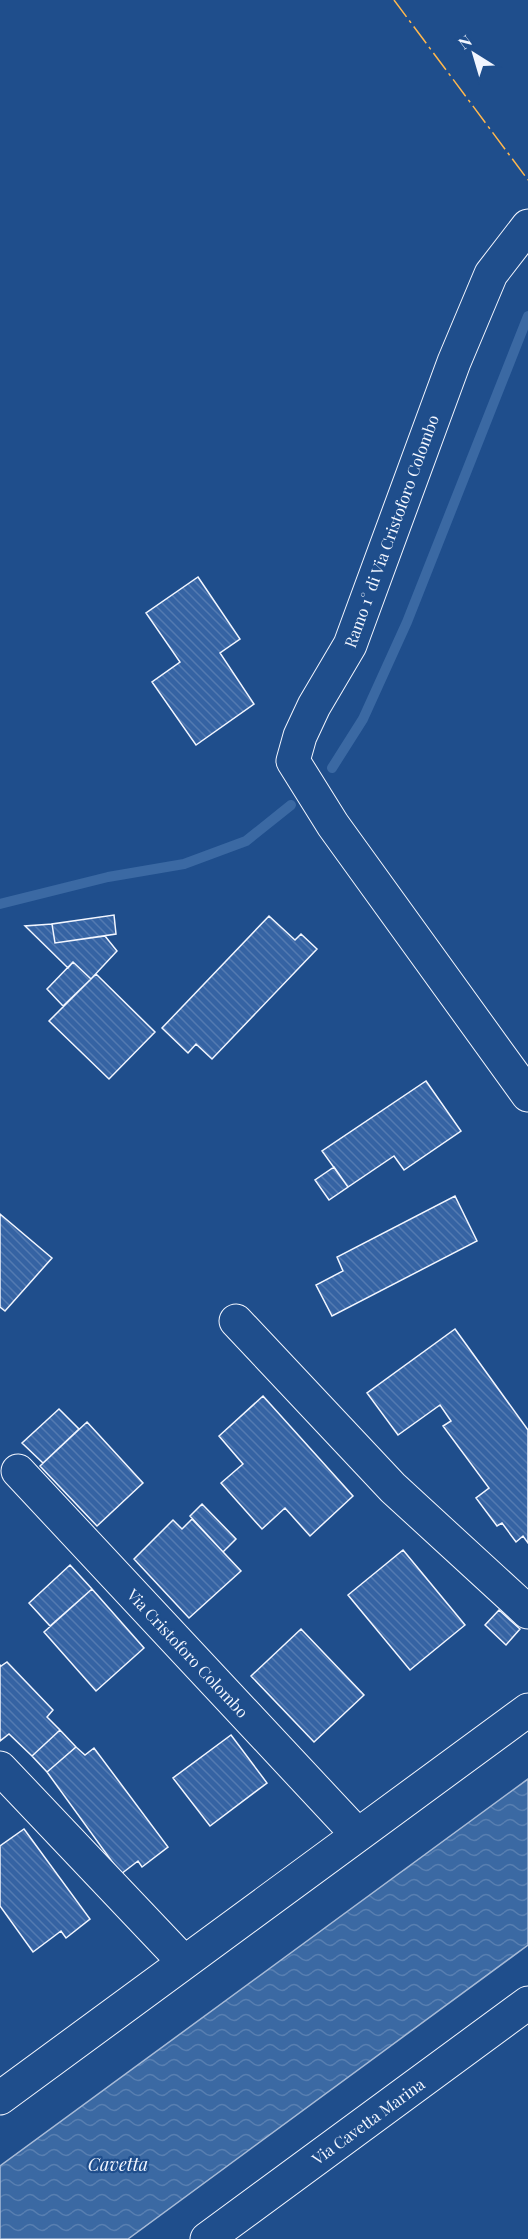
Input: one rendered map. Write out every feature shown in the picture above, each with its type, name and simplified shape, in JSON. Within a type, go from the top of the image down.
[{"type":"street","name":"Ramo 1° di Via Cristoforo Colombo","points":[[528,226],[491,273],[454,362],[350,645],[314,706],[300,736],[293,761],[333,825],[528,1095]]},
{"type":"street","points":[[236,1321],[393,1488],[528,1612]]},
{"type":"street","name":"Via Cristoforo Colombo","points":[[18,1471],[358,1835]]},
{"type":"street","points":[[0,2098],[528,1710]]},
{"type":"street","points":[[0,1768],[184,1962]]},
{"type":"street","name":"Via Cavetta Marina","points":[[207,2239],[528,2003]]},
{"type":"water","name":"Cavetta","points":[[528,1779],[528,1945],[128,2239],[0,2239],[0,2166]]},
{"type":"building","points":[[198,577],[240,639],[220,653],[254,704],[196,745],[152,682],[180,662],[146,613]]},
{"type":"building","points":[[114,915],[116,934],[55,943],[52,924]]},
{"type":"building","points":[[269,916],[295,940],[301,934],[317,949],[212,1059],[196,1044],[188,1053],[162,1028]]},
{"type":"building","points":[[52,924],[55,943],[105,936],[117,951],[91,979],[73,962],[68,968],[25,926]]},
{"type":"building","points":[[73,962],[91,979],[63,1006],[47,989]]},
{"type":"building","points":[[96,974],[155,1032],[109,1079],[49,1021]]},
{"type":"building","points":[[426,1081],[461,1131],[404,1170],[394,1156],[348,1187],[322,1151]]},
{"type":"building","points":[[334,1167],[348,1187],[329,1200],[315,1180]]},
{"type":"building","points":[[455,1196],[477,1241],[332,1316],[316,1285],[343,1271],[337,1257]]},
{"type":"building","points":[[0,1214],[52,1258],[5,1311],[0,1307]]},
{"type":"building","points":[[455,1329],[528,1430],[528,1543],[523,1536],[516,1542],[502,1523],[497,1526],[476,1498],[489,1488],[443,1426],[451,1421],[440,1405],[398,1435],[367,1393]]},
{"type":"building","points":[[263,1396],[353,1496],[310,1536],[285,1508],[262,1529],[221,1483],[243,1464],[219,1436]]},
{"type":"building","points":[[59,1409],[79,1429],[43,1463],[22,1443]]},
{"type":"building","points":[[87,1422],[143,1483],[97,1526],[40,1466]]},
{"type":"building","points":[[202,1504],[236,1539],[223,1552],[190,1516]]},
{"type":"building","points":[[192,1519],[241,1571],[189,1618],[134,1559],[173,1520],[182,1529]]},
{"type":"building","points":[[403,1550],[465,1625],[410,1670],[348,1595]]},
{"type":"building","points":[[70,1565],[92,1589],[50,1626],[29,1603]]},
{"type":"building","points":[[92,1589],[144,1648],[96,1691],[44,1632]]},
{"type":"building","points":[[499,1610],[520,1629],[506,1645],[485,1625]]},
{"type":"building","points":[[301,1629],[364,1695],[314,1742],[251,1676]]},
{"type":"building","points":[[7,1662],[53,1710],[47,1717],[60,1730],[32,1756],[9,1734],[0,1741],[0,1665]]},
{"type":"building","points":[[60,1730],[76,1747],[47,1772],[32,1756]]},
{"type":"building","points":[[231,1735],[267,1783],[210,1826],[173,1778]]},
{"type":"building","points":[[76,1747],[85,1755],[94,1748],[168,1847],[142,1867],[138,1861],[121,1874],[47,1772]]},
{"type":"building","points":[[24,1829],[90,1919],[66,1938],[61,1931],[33,1952],[0,1906],[0,1846]]},
{"type":"waterway","points":[[332,768],[363,719],[407,622],[528,316]]},
{"type":"waterway","points":[[0,904],[108,877],[184,864],[246,841],[291,805]]},
{"type":"power","points":[[394,0],[528,180]]}]
